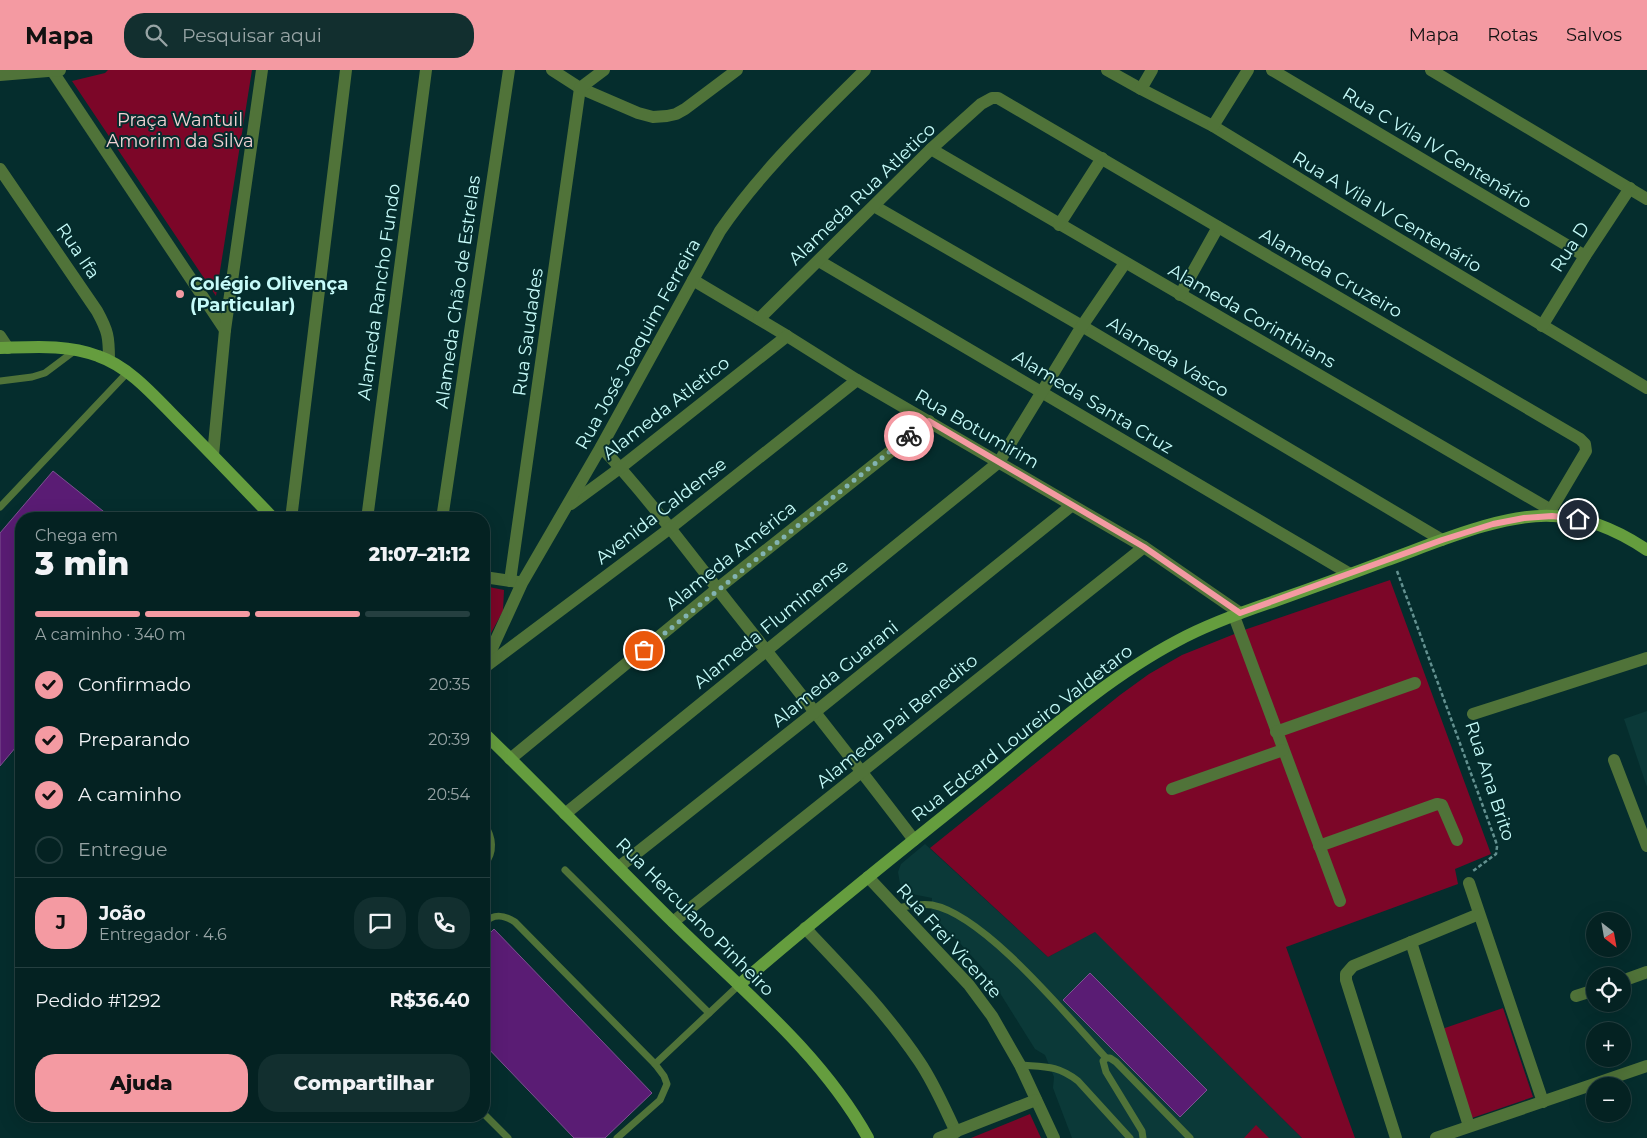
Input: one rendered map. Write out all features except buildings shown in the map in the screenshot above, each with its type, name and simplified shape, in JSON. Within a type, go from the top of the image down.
[{"type":"street","points":[[213,455],[225,330],[262,70]]},
{"type":"street","points":[[292,512],[346,70]]},
{"type":"street","name":"Alameda Rancho Fundo","points":[[368,512],[426,70]]},
{"type":"street","name":"Alameda Chão de Estrelas","points":[[443,512],[509,70]]},
{"type":"street","points":[[552,70],[580,88],[638,113],[653,117],[676,114],[685,109],[737,70]]},
{"type":"street","points":[[580,88],[604,70]]},
{"type":"street","name":"Rua José Joaquim Ferreira","points":[[490,651],[516,582],[566,507],[601,447],[720,231],[762,174],[865,70]]},
{"type":"street","name":"Rua A Vila IV Centenário","points":[[1107,70],[1141,90],[1213,126],[1647,388]]},
{"type":"street","points":[[1141,90],[1152,70]]},
{"type":"street","points":[[1213,126],[1248,70]]},
{"type":"street","name":"Rua C Vila IV Centenário","points":[[1272,70],[1585,256]]},
{"type":"street","points":[[1431,70],[1647,199]]},
{"type":"street","points":[[0,76],[13,72],[56,71],[225,330]]},
{"type":"street","name":"Rua Saudades","points":[[516,582],[580,88]]},
{"type":"street","name":"Alameda Rua Atletico","points":[[760,320],[932,149],[981,104],[992,98]]},
{"type":"street","name":"Alameda Cruzeiro","points":[[992,98],[998,98],[1102,158],[1580,439],[1586,451],[1552,513]]},
{"type":"street","name":"Alameda Corinthians","points":[[932,149],[1552,513]]},
{"type":"street","points":[[1059,225],[1102,158]]},
{"type":"street","name":"Rua Ifa","points":[[0,168],[107,328],[109,360]]},
{"type":"street","name":"Rua D","points":[[1542,326],[1630,188]]},
{"type":"street","name":"Alameda Vasco","points":[[874,206],[1082,326],[1442,540]]},
{"type":"street","points":[[1180,295],[1218,227]]},
{"type":"street","name":"Alameda Santa Cruz","points":[[819,261],[1350,574]]},
{"type":"street","name":"Alameda Fluminense","points":[[564,814],[999,462],[1082,326],[1125,263]]},
{"type":"street","name":"Rua Botumirim","points":[[693,280],[857,380],[1144,547],[1237,614]]},
{"type":"street","points":[[0,336],[4,348],[77,349],[109,360],[141,384],[267,512]]},
{"type":"street","name":"Alameda Atletico","points":[[566,507],[620,468],[787,336]]},
{"type":"street","name":"Avenida Caldense","points":[[490,663],[669,529],[857,380]]},
{"type":"street","name":"Alameda América","points":[[510,759],[718,589],[929,421]]},
{"type":"street","points":[[601,447],[718,589],[914,840]]},
{"type":"street","name":"Alameda Guarani","points":[[619,867],[1071,506]]},
{"type":"street","name":"Rua Edcard Loureiro Valdetaro","points":[[739,985],[805,928],[1107,685],[1144,659],[1178,640],[1237,614],[1442,540],[1493,524],[1524,518],[1552,513],[1578,519],[1603,526],[1634,541],[1647,550]]},
{"type":"street","name":"Alameda Pai Benedito","points":[[673,922],[1144,547]]},
{"type":"street","points":[[490,578],[516,582]]},
{"type":"street","points":[[1237,614],[1276,732],[1340,902]]},
{"type":"street","points":[[1473,714],[1647,658]]},
{"type":"street","points":[[1276,732],[1415,683]]},
{"type":"street","name":"Rua Herculano Pinheiro","points":[[490,739],[778,1024],[836,1088],[858,1119],[868,1138]]},
{"type":"street","points":[[1172,789],[1283,750]]},
{"type":"street","points":[[1614,760],[1647,846]]},
{"type":"street","points":[[1319,846],[1437,804],[1442,805],[1457,840]]},
{"type":"street","name":"Rua Frei Vicente","points":[[868,877],[969,985],[992,1016],[1020,1065],[1054,1138]]},
{"type":"street","points":[[1469,883],[1543,1102]]},
{"type":"street","points":[[1396,1138],[1346,980],[1346,974],[1352,966],[1479,914]]},
{"type":"street","points":[[805,928],[861,987],[896,1028],[920,1062],[956,1132]]},
{"type":"street","points":[[1411,942],[1468,1126]]},
{"type":"street","points":[[1631,978],[1647,972]]},
{"type":"street","points":[[1576,996],[1586,993]]},
{"type":"street","points":[[1436,1138],[1647,1066]]},
{"type":"street","points":[[940,1138],[1036,1100]]},
{"type":"lane","points":[[0,381],[32,377],[45,373],[77,349]]},
{"type":"lane","points":[[0,507],[127,373]]},
{"type":"lane","points":[[490,832],[492,843],[490,854]]},
{"type":"lane","points":[[565,870],[709,1013]]},
{"type":"lane","points":[[897,908],[931,905],[962,918],[990,939],[1022,968],[1106,1058],[1116,1062],[1190,1138]]},
{"type":"lane","points":[[490,918],[498,915],[506,916],[515,922],[655,1064],[664,1076],[667,1084],[660,1100],[617,1138]]},
{"type":"lane","points":[[655,1064],[739,985]]},
{"type":"lane","points":[[1106,1058],[1103,1062],[1106,1072],[1142,1131],[1143,1138]]},
{"type":"lane","points":[[1020,1065],[1061,1070],[1070,1075],[1078,1081],[1130,1138]]},
{"type":"lane","points":[[490,1120],[508,1138]]},
{"type":"path","name":"Rua Ana Brito","points":[[1399,576],[1497,847],[1496,854],[1471,872],[1469,883]]},
{"type":"shaded area","points":[[1647,711],[1647,787],[1624,719]]},
{"type":"shaded area","points":[[925,844],[1048,957],[1095,931],[1302,1138],[1072,1138],[1053,1088],[1054,1077],[1045,1055],[1035,1049],[988,974],[931,914],[932,898],[907,893],[900,884],[898,872],[901,864]]},
{"type":"green space","name":"Praça Wantuil Amorim da Silva","points":[[108,70],[252,70],[216,296],[72,81],[105,73]]},
{"type":"green space","points":[[1390,580],[1491,854],[1455,869],[1458,884],[1286,947],[1355,1138],[1302,1138],[1095,932],[1048,957],[930,848],[1120,695],[1149,674],[1182,655],[1247,629]]},
{"type":"green space","points":[[490,587],[504,590],[503,611],[490,635]]},
{"type":"green space","points":[[1503,1008],[1533,1097],[1472,1118],[1442,1029]]},
{"type":"green space","points":[[1030,1114],[1041,1138],[971,1138]]},
{"type":"green space","points":[[1256,1125],[1269,1138],[1244,1138]]},
{"type":"way so far","points":[[644,650],[909,436]]},
{"type":"place","name":"Colégio Olivença (Particular)","points":[[180,294]]},
{"type":"route","points":[[909,436],[929,421],[1071,506],[1144,547],[1240,613],[1442,540],[1493,524],[1524,518],[1552,516],[1578,519]]}]
